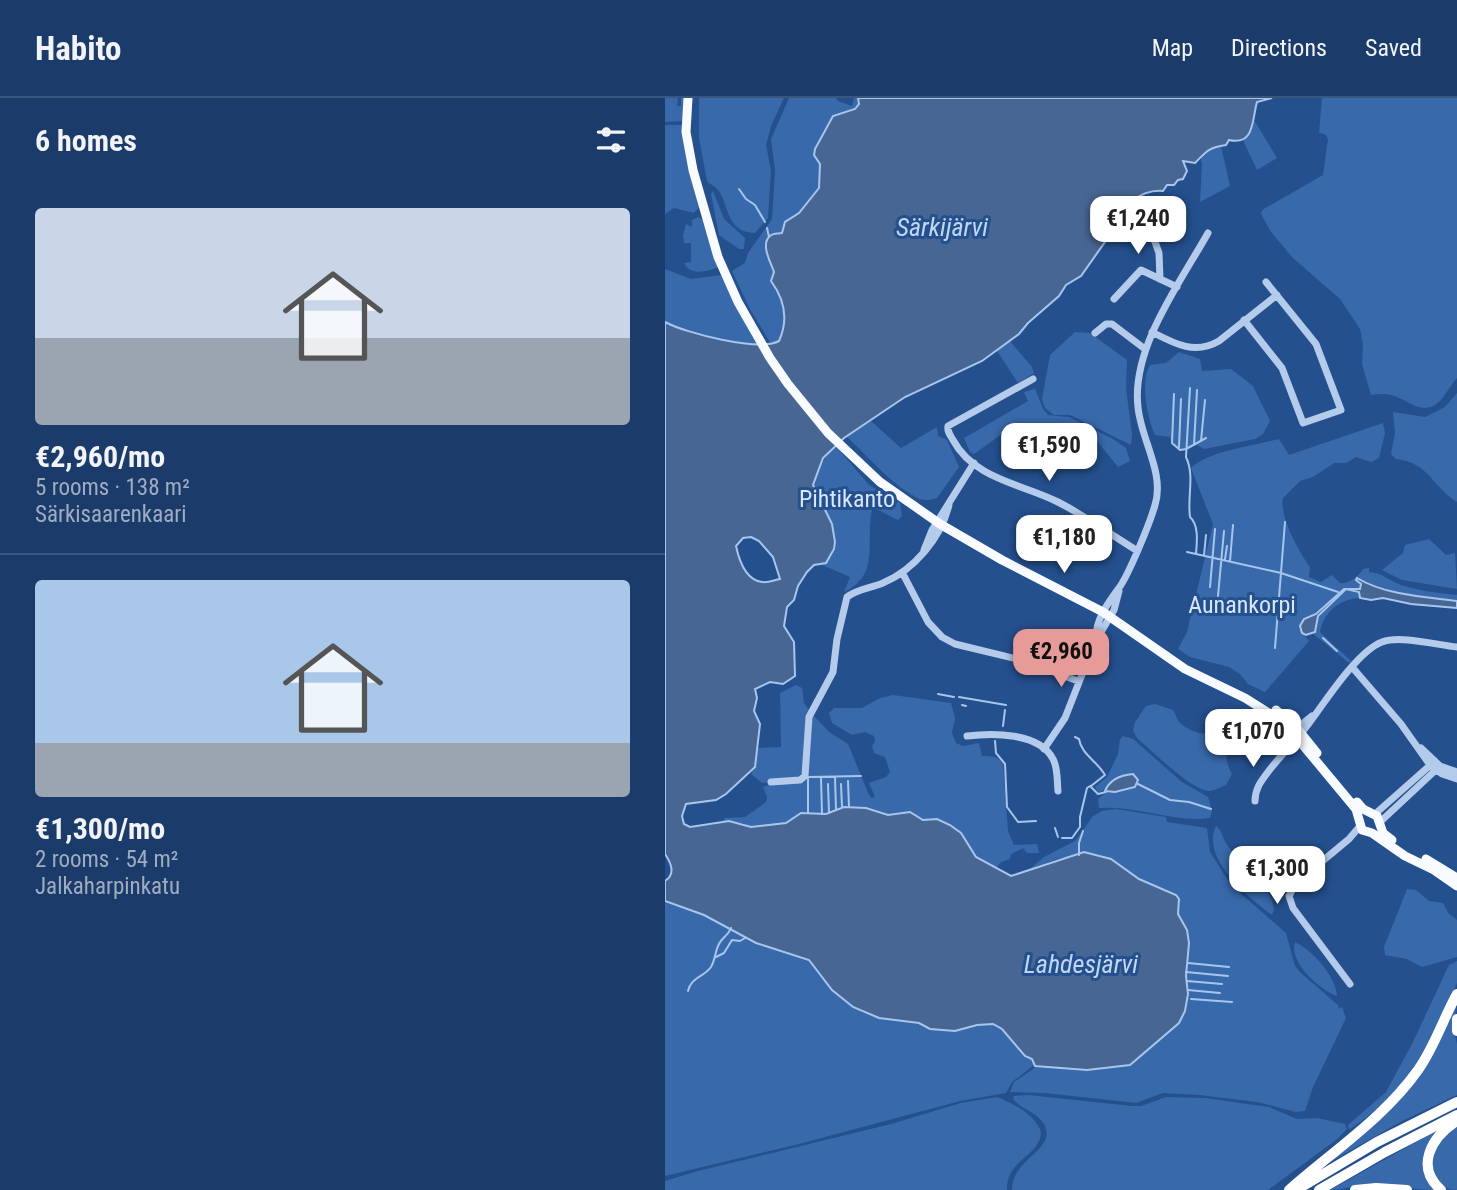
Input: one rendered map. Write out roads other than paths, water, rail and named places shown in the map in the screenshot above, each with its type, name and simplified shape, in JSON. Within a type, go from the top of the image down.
[{"type":"highway","points":[[1289,1190],[1363,1128],[1406,1086],[1432,1048],[1457,993]]},
{"type":"highway","points":[[1457,1019],[1457,1031]]},
{"type":"highway","points":[[1296,1190],[1377,1142],[1457,1102]]},
{"type":"highway","points":[[1319,1190],[1384,1152],[1457,1115]]},
{"type":"highway","points":[[1441,1190],[1430,1174],[1427,1163],[1429,1153],[1440,1133],[1457,1121]]},
{"type":"highway","points":[[1355,1190],[1407,1190]]},
{"type":"main road","points":[[688,102],[688,139],[695,179],[718,257],[738,302],[770,358],[787,384],[828,433],[897,496],[939,524],[1107,614],[1185,668],[1278,712],[1360,806],[1370,823],[1405,856],[1457,886]]},
{"type":"main road","points":[[1370,823],[1387,837],[1457,878]]},
{"type":"street","points":[[1160,279],[1159,253],[1150,228],[1162,220]]},
{"type":"street","points":[[1044,749],[1065,718],[1095,640],[1153,512],[1157,489],[1156,472],[1141,428],[1137,399],[1139,374],[1145,349],[1153,332],[1208,233]]},
{"type":"street","points":[[1114,299],[1141,270],[1177,287]]},
{"type":"street","points":[[1244,320],[1282,368],[1303,424],[1341,410],[1316,344],[1266,282]]},
{"type":"street","points":[[1153,332],[1177,345],[1194,348],[1214,344],[1277,295]]},
{"type":"street","points":[[1095,333],[1106,324],[1112,324],[1145,349]]},
{"type":"street","points":[[1033,379],[946,428],[958,449],[974,463],[1005,482],[1057,502],[1136,550]]},
{"type":"street","points":[[771,782],[800,780],[805,776],[809,717],[832,675],[847,597],[903,574],[923,550],[974,463]]},
{"type":"street","points":[[903,574],[928,622],[942,637],[955,644],[1021,660],[1079,681]]},
{"type":"street","points":[[1255,801],[1258,786],[1296,733],[1372,647],[1386,640],[1457,647]]},
{"type":"street","points":[[1352,667],[1435,766],[1457,779]]},
{"type":"street","points":[[967,736],[1009,734],[1044,749],[1055,763],[1058,791]]},
{"type":"street","points":[[1350,984],[1293,908],[1289,896],[1296,883],[1435,766]]},
{"type":"street","points":[[1435,766],[1457,772]]},
{"type":"water","name":"Särkijärvi","points":[[858,98],[1272,98],[1257,102],[1251,130],[1244,139],[1229,140],[1226,145],[1205,153],[1195,163],[1183,161],[1187,171],[1183,179],[1174,185],[1167,185],[1163,191],[1139,196],[1132,201],[1130,209],[1116,213],[1108,223],[1105,242],[1081,276],[1066,285],[1059,296],[1019,334],[982,361],[905,397],[844,438],[823,458],[813,485],[832,524],[835,542],[826,563],[814,565],[807,572],[798,586],[794,600],[787,607],[784,626],[794,642],[795,676],[783,684],[770,682],[755,689],[757,698],[754,711],[760,724],[755,767],[716,800],[686,804],[682,816],[684,824],[690,827],[729,821],[751,827],[786,823],[801,813],[826,814],[844,807],[866,808],[888,815],[910,812],[923,820],[937,819],[950,825],[961,833],[976,857],[1011,876],[1084,852],[1111,859],[1139,879],[1176,895],[1179,899],[1178,914],[1187,930],[1189,943],[1185,1011],[1179,1023],[1130,1065],[1087,1070],[1035,1066],[1032,1059],[1025,1056],[1002,1029],[993,1024],[955,1031],[930,1029],[919,1023],[879,1018],[853,1007],[832,990],[809,960],[756,943],[704,915],[665,901],[665,881],[670,875],[671,865],[665,854],[665,322],[705,336],[739,343],[769,344],[779,341],[785,317],[780,295],[771,281],[774,272],[767,254],[767,239],[773,234],[782,233],[785,222],[799,213],[819,188],[820,164],[814,155],[815,149],[833,116],[855,109],[859,104]],"holes":[[[751,537],[759,541],[773,557],[780,579],[762,582],[752,578],[744,569],[736,546],[743,538]]]},
{"type":"water","points":[[1357,578],[1393,592],[1457,601],[1457,608],[1411,604],[1383,598],[1371,600],[1360,598],[1359,592],[1346,589],[1360,589],[1361,584]]},
{"type":"water","points":[[1346,589],[1318,616],[1315,632],[1306,635],[1302,633],[1300,626],[1304,619],[1316,614]]},
{"type":"water","points":[[1133,774],[1138,780],[1135,787],[1115,792],[1105,791],[1116,778]]},
{"type":"waterway","points":[[739,189],[746,199],[755,205],[765,222]]},
{"type":"waterway","points":[[767,228],[769,237]]},
{"type":"waterway","points":[[1190,388],[1186,457],[1190,472],[1190,517],[1197,534],[1196,554]]},
{"type":"waterway","points":[[1194,445],[1197,390]]},
{"type":"waterway","points":[[1174,394],[1172,443],[1180,450],[1206,438]]},
{"type":"waterway","points":[[1179,447],[1181,399]]},
{"type":"waterway","points":[[1201,441],[1205,400]]},
{"type":"waterway","points":[[1275,648],[1285,522]]},
{"type":"waterway","points":[[1230,561],[1233,525]]},
{"type":"waterway","points":[[1210,587],[1215,529]]},
{"type":"waterway","points":[[1218,596],[1224,531]]},
{"type":"waterway","points":[[1204,555],[1206,535]]},
{"type":"waterway","points":[[1225,559],[1227,546]]},
{"type":"waterway","points":[[1187,552],[1281,573],[1338,592]]},
{"type":"waterway","points":[[1323,638],[1337,651]]},
{"type":"waterway","points":[[938,694],[954,697]]},
{"type":"waterway","points":[[959,697],[1006,705]]},
{"type":"waterway","points":[[962,705],[966,706]]},
{"type":"waterway","points":[[1003,726],[1005,710]]},
{"type":"waterway","points":[[1075,737],[1105,775],[1091,786]]},
{"type":"waterway","points":[[995,741],[996,753],[1005,764],[1007,807],[1018,822],[1036,821]]},
{"type":"waterway","points":[[808,813],[808,777],[861,776]]},
{"type":"waterway","points":[[821,777],[822,814]]},
{"type":"waterway","points":[[835,777],[836,810]]},
{"type":"waterway","points":[[848,781],[849,807]]},
{"type":"waterway","points":[[828,784],[829,813]]},
{"type":"waterway","points":[[841,784],[842,807]]},
{"type":"waterway","points":[[1138,784],[1170,800],[1189,802],[1211,809]]},
{"type":"waterway","points":[[1062,838],[1072,838],[1080,827],[1087,788],[1090,786],[1098,794],[1106,792]]},
{"type":"waterway","points":[[1055,828],[1058,837]]},
{"type":"waterway","points":[[1079,855],[1083,831]]},
{"type":"waterway","points":[[688,991],[692,983],[711,967],[719,943],[731,928]]},
{"type":"waterway","points":[[716,957],[724,953],[732,940],[740,941],[745,938]]},
{"type":"waterway","points":[[1188,963],[1229,967]]},
{"type":"waterway","points":[[1186,972],[1228,976]]},
{"type":"waterway","points":[[1187,981],[1222,984]]},
{"type":"waterway","points":[[1188,990],[1220,993]]},
{"type":"waterway","points":[[1191,999],[1232,1002]]},
{"type":"park label","name":"Pihtikanto","points":[[847,499]]},
{"type":"park label","name":"Aunankorpi","points":[[1242,605]]},
{"type":"water label","name":"Lahdesjärvi","points":[[1081,964]]}]
